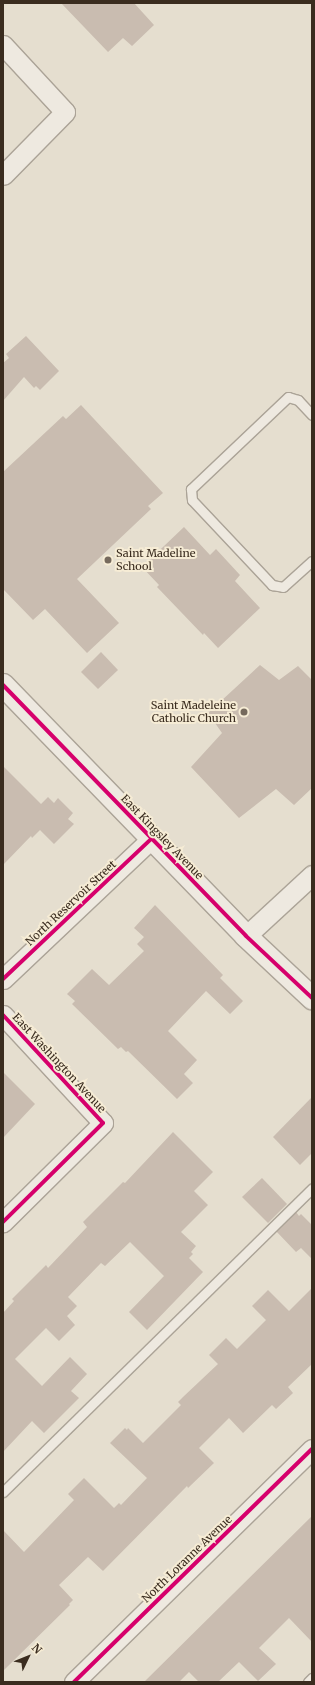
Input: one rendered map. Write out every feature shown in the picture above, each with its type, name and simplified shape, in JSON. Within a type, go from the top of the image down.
[{"type":"street","points":[[3,46],[65,112],[3,175]]},
{"type":"street","name":"East Kingsley Avenue","points":[[3,685],[246,936],[312,998]]},
{"type":"street","name":"North Reservoir Street","points":[[3,979],[151,839]]},
{"type":"street","points":[[246,936],[312,875]]},
{"type":"street","name":"East Washington Avenue","points":[[3,1015],[103,1123],[3,1222]]},
{"type":"street","name":"North Loranne Avenue","points":[[74,1682],[312,1449]]},
{"type":"lane","points":[[312,415],[298,400],[288,397],[191,489],[192,500],[272,585],[283,587],[312,561]]},
{"type":"lane","points":[[3,1492],[312,1188]]},
{"type":"lane","points":[[308,1682],[312,1678]]},
{"type":"building","points":[[61,3],[134,3],[154,25],[132,46],[123,38],[108,52]]},
{"type":"building","points":[[26,336],[59,371],[40,390],[36,386],[34,388],[24,377],[3,401],[3,363],[9,358],[6,354]]},
{"type":"building","points":[[81,405],[163,493],[148,506],[151,509],[77,579],[119,623],[87,653],[45,609],[33,620],[3,589],[3,472],[63,416],[66,419]]},
{"type":"building","points":[[184,527],[210,555],[216,549],[240,575],[235,581],[260,608],[218,648],[204,633],[203,635],[157,587],[159,585],[142,567]]},
{"type":"building","points":[[101,652],[118,670],[98,689],[81,672]]},
{"type":"building","points":[[260,665],[279,680],[298,666],[312,680],[312,788],[294,805],[276,789],[239,818],[191,767],[222,733],[208,713]]},
{"type":"building","points":[[3,766],[41,804],[48,797],[54,803],[58,798],[73,813],[68,819],[74,824],[54,844],[40,830],[32,838],[31,836],[3,865]]},
{"type":"building","points":[[155,905],[223,975],[220,978],[243,1001],[230,1014],[206,991],[168,1031],[197,1060],[184,1074],[193,1083],[177,1099],[128,1051],[126,1052],[121,1047],[118,1049],[72,1004],[75,1001],[67,994],[92,969],[109,985],[144,951],[137,944],[144,937],[134,928]]},
{"type":"building","points":[[3,1072],[35,1104],[3,1138]]},
{"type":"building","points":[[312,1097],[312,1153],[300,1165],[273,1137]]},
{"type":"building","points":[[173,1132],[213,1172],[194,1191],[208,1205],[181,1232],[196,1246],[191,1252],[193,1254],[189,1258],[203,1272],[147,1330],[129,1312],[164,1276],[130,1242],[105,1266],[101,1263],[68,1297],[77,1306],[67,1316],[75,1325],[59,1341],[46,1328],[15,1359],[42,1386],[70,1357],[87,1374],[71,1391],[79,1398],[44,1433],[32,1421],[3,1452],[3,1313],[14,1301],[12,1299],[46,1265],[48,1268],[87,1227],[83,1222],[123,1182],[125,1183]]},
{"type":"building","points":[[262,1178],[287,1204],[268,1223],[242,1197]]},
{"type":"building","points":[[296,1212],[299,1216],[301,1214],[312,1225],[312,1259],[301,1248],[296,1252],[276,1231]]},
{"type":"building","points":[[312,1288],[312,1364],[288,1387],[293,1393],[276,1409],[272,1405],[243,1433],[229,1418],[199,1448],[214,1463],[188,1488],[187,1486],[103,1571],[88,1557],[59,1585],[73,1600],[69,1604],[70,1605],[3,1671],[3,1530],[24,1552],[74,1500],[68,1494],[84,1478],[114,1508],[119,1503],[121,1505],[147,1478],[110,1443],[125,1428],[127,1430],[128,1428],[143,1443],[181,1405],[178,1402],[218,1364],[209,1355],[226,1338],[237,1349],[266,1320],[252,1306],[268,1290],[289,1311]]},
{"type":"building","points":[[312,1516],[312,1642],[289,1618],[259,1648],[276,1664],[258,1681],[239,1662],[218,1682],[199,1682],[189,1672],[179,1682],[144,1682]]},
{"type":"cycle path","points":[[3,685],[246,936],[312,998]]},
{"type":"cycle path","points":[[3,979],[151,839]]},
{"type":"cycle path","points":[[3,1015],[103,1123],[3,1222]]},
{"type":"cycle path","points":[[74,1682],[312,1449]]},
{"type":"place","name":"Saint Madeline School","points":[[108,560]]},
{"type":"place","name":"Saint Madeleine Catholic Church","points":[[244,712]]}]
